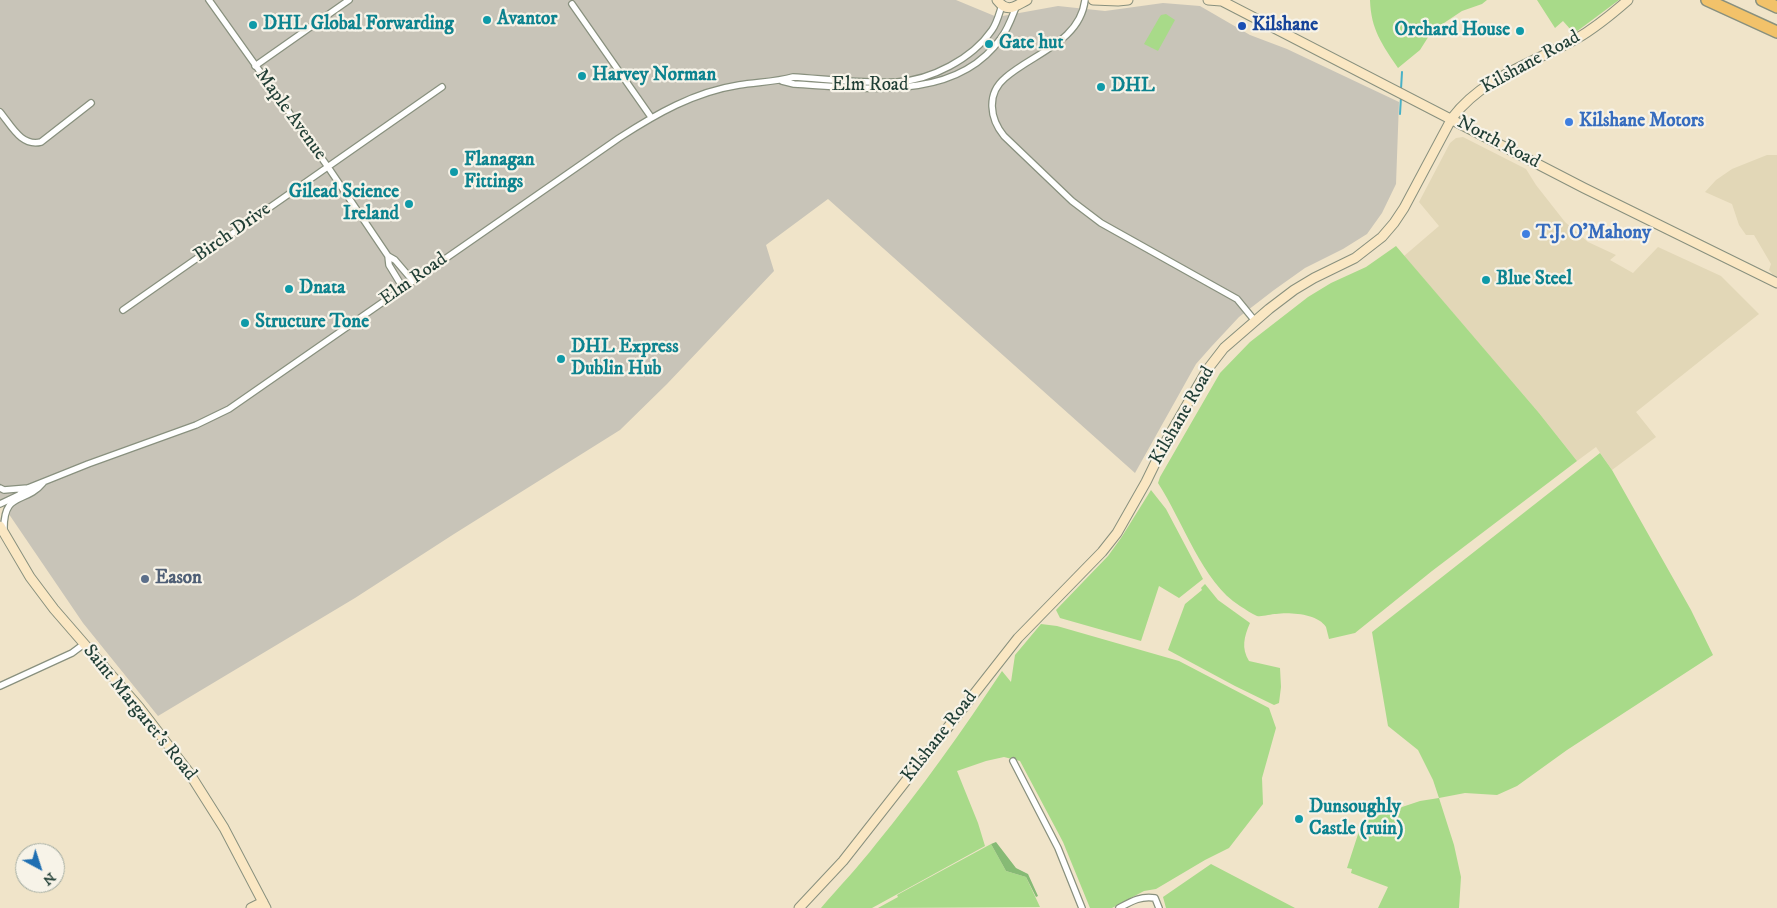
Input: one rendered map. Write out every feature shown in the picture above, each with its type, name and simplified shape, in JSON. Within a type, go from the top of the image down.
[{"type":"highway","points":[[1707,0],[1777,32]]},
{"type":"highway","points":[[1762,0],[1777,7]]},
{"type":"street","name":"Maple Avenue","points":[[209,0],[328,167],[388,256],[395,260],[413,281]]},
{"type":"street","points":[[255,66],[349,0]]},
{"type":"street","points":[[1085,0],[1082,11],[1072,28],[1063,38],[1003,79],[996,89],[992,102],[992,114],[996,126],[1004,136],[1086,212],[1102,224],[1237,299],[1255,320]]},
{"type":"street","points":[[1093,0],[1128,0]]},
{"type":"street","points":[[1208,0],[1221,0]]},
{"type":"street","name":"North Road","points":[[1221,0],[1584,188],[1777,283]]},
{"type":"street","name":"Kilshane Road","points":[[799,908],[843,861],[1013,644],[1102,552],[1117,533],[1146,482],[1166,441],[1207,370],[1224,348],[1255,320],[1294,290],[1356,258],[1382,237],[1404,208],[1452,118],[1460,107],[1474,94],[1494,80],[1578,38],[1628,0]]},
{"type":"street","points":[[998,1],[1006,7],[1023,2]]},
{"type":"street","name":"Elm Road","points":[[0,504],[44,481],[196,425],[229,409],[567,173],[651,117],[680,102],[707,92],[738,85],[780,81],[793,77],[897,82],[924,78],[946,69],[965,56],[986,37],[997,21],[998,1]]},
{"type":"street","name":"Elm Road","points":[[780,81],[794,84],[877,90],[924,85],[940,80],[971,66],[986,55],[1005,33],[1023,2]]},
{"type":"street","points":[[572,4],[651,117]]},
{"type":"street","name":"Birch Drive","points":[[123,310],[442,87]]},
{"type":"street","points":[[0,112],[25,142],[34,144],[41,142],[91,102]]},
{"type":"street","name":"Maple Avenue","points":[[388,256],[388,265],[403,288]]},
{"type":"street","name":"Elm Road","points":[[2,530],[4,516],[8,508],[17,499],[37,491],[44,481]]},
{"type":"street","name":"Elm Road","points":[[1,490],[28,488]]},
{"type":"street","name":"Saint Margaret's Road","points":[[2,530],[30,577],[54,610],[140,707],[188,771],[224,828],[264,905]]},
{"type":"street","points":[[0,686],[72,653],[84,644]]},
{"type":"street","points":[[1012,761],[1058,848],[1082,908]]},
{"type":"street","points":[[1119,908],[1147,896],[1155,898],[1159,908]]},
{"type":"street","points":[[251,908],[264,905]]},
{"type":"shaded area","points":[[0,0],[956,0],[997,17],[1058,6],[1105,11],[1163,3],[1200,6],[1250,35],[1287,49],[1399,102],[1396,184],[1382,213],[1367,234],[1343,249],[1305,268],[1274,290],[1239,317],[1211,347],[1196,364],[1135,473],[828,199],[766,245],[774,271],[667,384],[620,430],[355,598],[158,716],[83,623],[0,501]]},
{"type":"shaded area","points":[[1463,137],[1526,169],[1565,222],[1588,242],[1616,255],[1610,260],[1633,273],[1658,247],[1721,276],[1759,314],[1636,412],[1656,437],[1612,470],[1596,447],[1577,461],[1539,413],[1404,256],[1439,226],[1419,202],[1450,143],[1456,138]]},
{"type":"shaded area","points":[[1767,155],[1777,155],[1777,277],[1769,270],[1771,264],[1754,235],[1746,235],[1739,225],[1732,204],[1705,192],[1716,180],[1732,169]]},
{"type":"green space","points":[[1370,0],[1487,0],[1482,4],[1462,11],[1432,31],[1420,50],[1398,68],[1378,36]]},
{"type":"green space","points":[[1537,0],[1619,0],[1576,32],[1571,30],[1563,21],[1555,28]]},
{"type":"green space","points":[[1166,14],[1175,20],[1158,51],[1144,44],[1161,15]]},
{"type":"green space","points":[[1396,246],[1539,413],[1577,461],[1432,571],[1355,633],[1329,639],[1326,627],[1317,619],[1289,613],[1257,616],[1240,606],[1227,595],[1204,567],[1158,483],[1220,373],[1250,342],[1308,297],[1331,283],[1366,267]]},
{"type":"green space","points":[[1600,453],[1612,470],[1691,610],[1713,655],[1567,750],[1517,786],[1497,795],[1465,793],[1439,798],[1433,780],[1418,750],[1388,726],[1372,632]]},
{"type":"green space","points":[[1151,490],[1166,509],[1203,579],[1179,598],[1159,586],[1141,641],[1060,618],[1056,610],[1108,556]]},
{"type":"green space","points":[[1205,584],[1218,600],[1250,623],[1244,642],[1246,656],[1249,661],[1280,668],[1281,687],[1279,703],[1274,705],[1168,650],[1185,604],[1202,590],[1201,588]]},
{"type":"green space","points":[[1041,624],[1057,626],[1179,661],[1269,708],[1276,728],[1262,778],[1263,804],[1229,848],[1156,889],[1144,891],[1112,908],[1090,908],[1063,842],[1020,761],[1004,757],[957,771],[985,846],[872,908],[821,908],[863,860],[909,802],[957,737],[1002,671],[1011,682],[1015,655]]},
{"type":"green space","points":[[1439,798],[1454,845],[1461,877],[1459,908],[1378,908],[1388,887],[1351,873],[1352,869],[1347,868],[1362,822],[1420,801]]},
{"type":"green space","points":[[996,842],[1016,868],[1028,874],[1038,896],[1036,897],[1026,877],[1006,871],[991,844]]},
{"type":"green space","points":[[991,844],[1006,871],[1026,877],[1040,907],[878,908],[898,897],[897,895]]},
{"type":"green space","points":[[1211,864],[1295,908],[1166,908],[1163,897]]},
{"type":"waterway","points":[[1401,89],[1402,72]]},
{"type":"waterway","points":[[1400,114],[1401,97]]},
{"type":"place","name":"Avantor","points":[[487,20]]},
{"type":"place","name":"DHL Global Forwarding","points":[[253,25]]},
{"type":"place","name":"Kilshane","points":[[1242,26]]},
{"type":"place","name":"Orchard House","points":[[1520,31]]},
{"type":"place","name":"Gate hut","points":[[989,44]]},
{"type":"place","name":"Harvey Norman","points":[[582,76]]},
{"type":"place","name":"DHL","points":[[1101,87]]},
{"type":"place","name":"Kilshane Motors","points":[[1569,122]]},
{"type":"place","name":"Flanagan Fittings","points":[[454,172]]},
{"type":"place","name":"Gilead Science Ireland","points":[[409,204]]},
{"type":"place","name":"T.J. O'Mahony","points":[[1526,234]]},
{"type":"place","name":"Blue Steel","points":[[1486,280]]},
{"type":"place","name":"Dnata","points":[[289,289]]},
{"type":"place","name":"Structure Tone","points":[[245,323]]},
{"type":"place","name":"DHL Express Dublin Hub","points":[[561,359]]},
{"type":"place","name":"Eason","points":[[145,579]]},
{"type":"place","name":"Dunsoughly Castle (ruin)","points":[[1299,819]]}]
